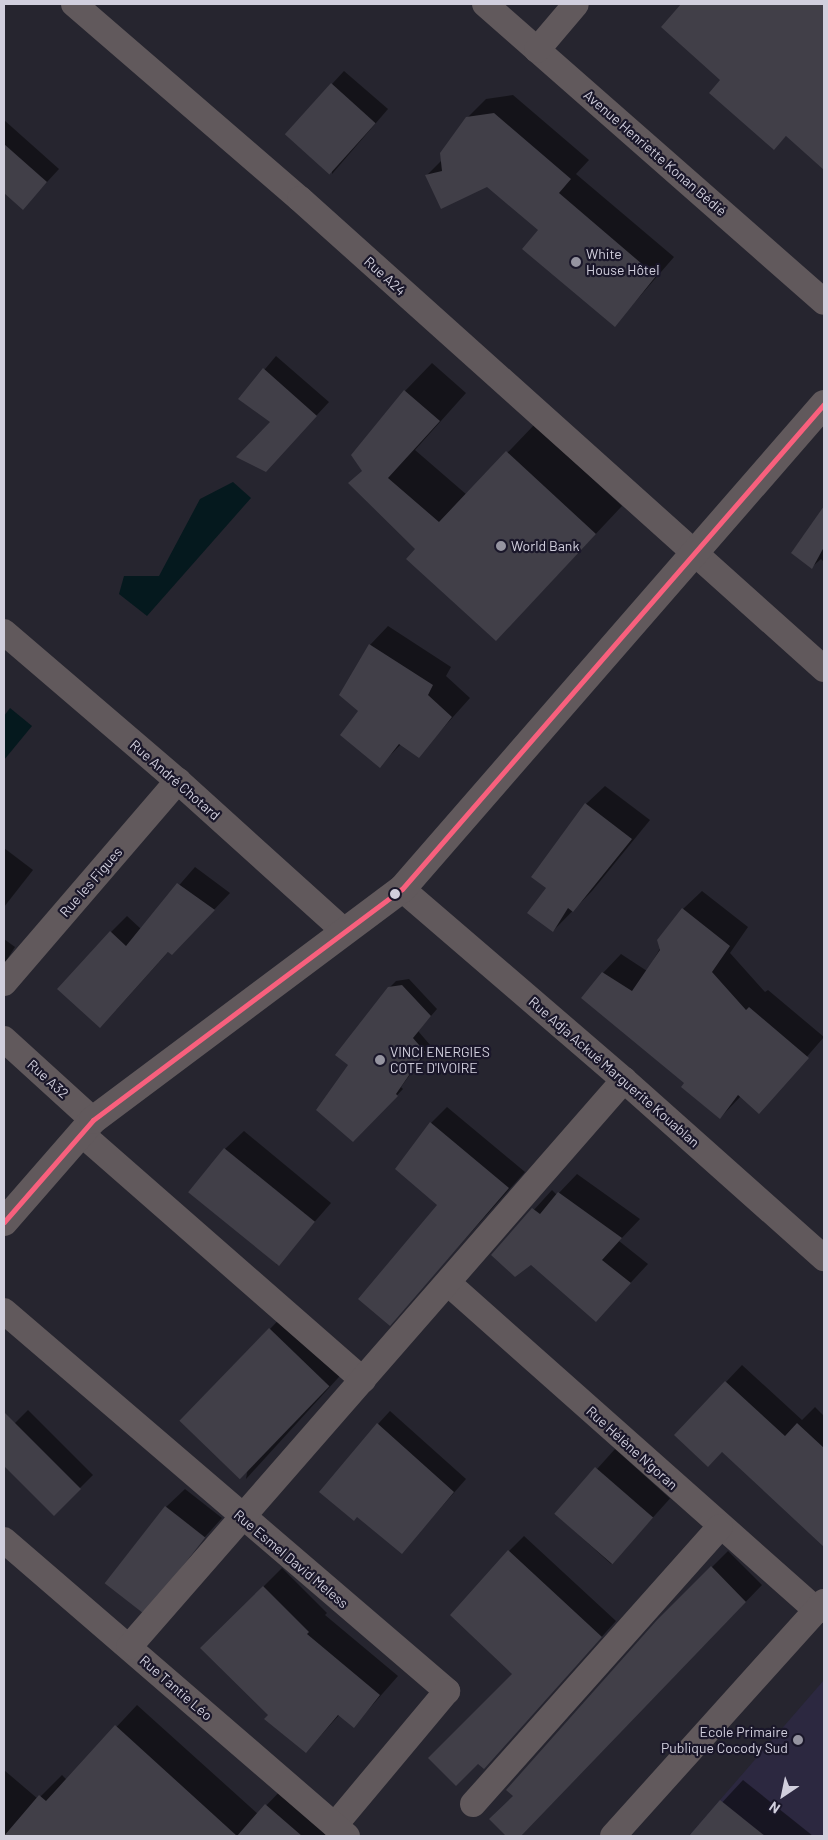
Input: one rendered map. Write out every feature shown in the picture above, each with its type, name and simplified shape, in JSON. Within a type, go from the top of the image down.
[{"type":"street","name":"Rue A24","points":[[74,4],[300,199],[824,669]]},
{"type":"street","name":"Avenue Henriette Konan Bédié","points":[[485,4],[824,302]]},
{"type":"street","points":[[537,50],[576,4]]},
{"type":"street","points":[[4,1222],[88,1127],[344,931],[402,889],[824,404]]},
{"type":"street","name":"Rue André Chotard","points":[[4,632],[178,781],[344,931]]},
{"type":"street","name":"Rue les Figues","points":[[4,983],[178,781]]},
{"type":"street","name":"Rue Adja Ackué Marguerite Kouablan","points":[[402,889],[624,1080],[824,1258]]},
{"type":"street","name":"Rue A32","points":[[4,1039],[88,1127],[363,1380]]},
{"type":"street","points":[[129,1647],[624,1080]]},
{"type":"street","name":"Rue Hélène N'goran","points":[[448,1283],[720,1526],[821,1606]]},
{"type":"street","name":"Rue Esmel David Meless","points":[[4,1312],[447,1691],[341,1831]]},
{"type":"street","points":[[473,1804],[720,1526]]},
{"type":"street","name":"Rue Tantie Léo","points":[[4,1540],[341,1831]]},
{"type":"street","points":[[613,1836],[821,1606]]},
{"type":"shaded area","name":"Ecole Primaire Publique Cocody Sud","points":[[824,1680],[824,1836],[689,1836],[720,1800]]},
{"type":"water","points":[[233,482],[251,498],[147,616],[119,594],[124,576],[159,576],[200,499]]},
{"type":"water","points":[[10,708],[32,726],[4,760],[4,716]]},
{"type":"building","points":[[681,4],[824,4],[824,170],[786,136],[774,150],[709,93],[720,80],[661,27]]},
{"type":"building","points":[[331,83],[376,123],[329,174],[285,134]]},
{"type":"building","points":[[494,113],[571,179],[559,193],[656,276],[615,327],[522,249],[538,230],[487,187],[441,209],[425,175],[442,171],[440,153],[466,117]]},
{"type":"building","points":[[4,144],[47,182],[23,210],[4,193]]},
{"type":"building","points":[[263,368],[317,416],[266,472],[236,457],[270,422],[238,399]]},
{"type":"building","name":"World Bank","points":[[404,390],[440,421],[388,478],[439,522],[506,451],[596,534],[496,641],[406,559],[415,549],[348,483],[362,471],[351,455]]},
{"type":"building","points":[[824,506],[824,547],[812,569],[791,553]]},
{"type":"building","points":[[369,644],[433,685],[428,695],[452,717],[419,758],[399,744],[380,768],[340,735],[358,711],[339,695]]},
{"type":"building","points":[[585,803],[632,839],[573,912],[568,908],[553,932],[527,913],[546,888],[531,877]]},
{"type":"building","points":[[177,883],[215,910],[172,955],[168,952],[100,1028],[57,989],[110,931],[126,946]]},
{"type":"building","points":[[682,908],[730,946],[712,972],[746,1010],[749,1007],[809,1058],[759,1114],[738,1095],[720,1119],[681,1087],[684,1083],[581,998],[602,972],[632,991],[660,950],[657,940]]},
{"type":"building","name":"VINCI ENERGIES COTE D'IVOIRE","points":[[402,985],[431,1016],[413,1038],[425,1052],[396,1094],[398,1096],[353,1142],[316,1110],[348,1065],[335,1055],[388,987]]},
{"type":"building","points":[[430,1122],[509,1188],[390,1326],[358,1299],[437,1205],[395,1169]]},
{"type":"building","points":[[224,1148],[315,1222],[279,1266],[188,1192]]},
{"type":"building","points":[[558,1192],[622,1238],[602,1260],[631,1283],[596,1322],[531,1265],[515,1277],[491,1255],[532,1208],[540,1214]]},
{"type":"building","points":[[269,1328],[329,1386],[240,1479],[179,1421]]},
{"type":"building","points":[[725,1381],[785,1436],[797,1423],[824,1448],[824,1547],[722,1452],[708,1467],[674,1435]]},
{"type":"building","points":[[4,1412],[81,1489],[54,1516],[4,1466]]},
{"type":"building","points":[[377,1423],[454,1492],[402,1554],[357,1517],[354,1521],[319,1492]]},
{"type":"building","points":[[595,1467],[653,1518],[612,1564],[554,1514]]},
{"type":"building","points":[[165,1506],[205,1537],[145,1615],[105,1583]]},
{"type":"building","points":[[508,1550],[602,1637],[484,1769],[478,1764],[456,1786],[428,1758],[512,1674],[450,1615]]},
{"type":"building","points":[[711,1566],[746,1602],[521,1836],[506,1836],[489,1819],[513,1796],[506,1790],[657,1620]]},
{"type":"building","points":[[263,1586],[309,1632],[307,1634],[380,1695],[354,1728],[338,1715],[306,1753],[264,1719],[268,1715],[200,1648]]},
{"type":"building","points":[[115,1725],[237,1836],[4,1836],[39,1795],[46,1801]]},
{"type":"building","points":[[720,1800],[765,1836],[689,1836]]},
{"type":"building","points":[[265,1804],[302,1836],[237,1836]]},
{"type":"transit line","points":[[4,1222],[93,1120],[402,889],[824,404]]},
{"type":"place","name":"White House Hôtel","points":[[576,262]]},
{"type":"place","name":"World Bank","points":[[501,546]]},
{"type":"place","name":"VINCI ENERGIES COTE D'IVOIRE","points":[[380,1060]]},
{"type":"place","name":"Ecole Primaire Publique Cocody Sud","points":[[798,1740]]}]
